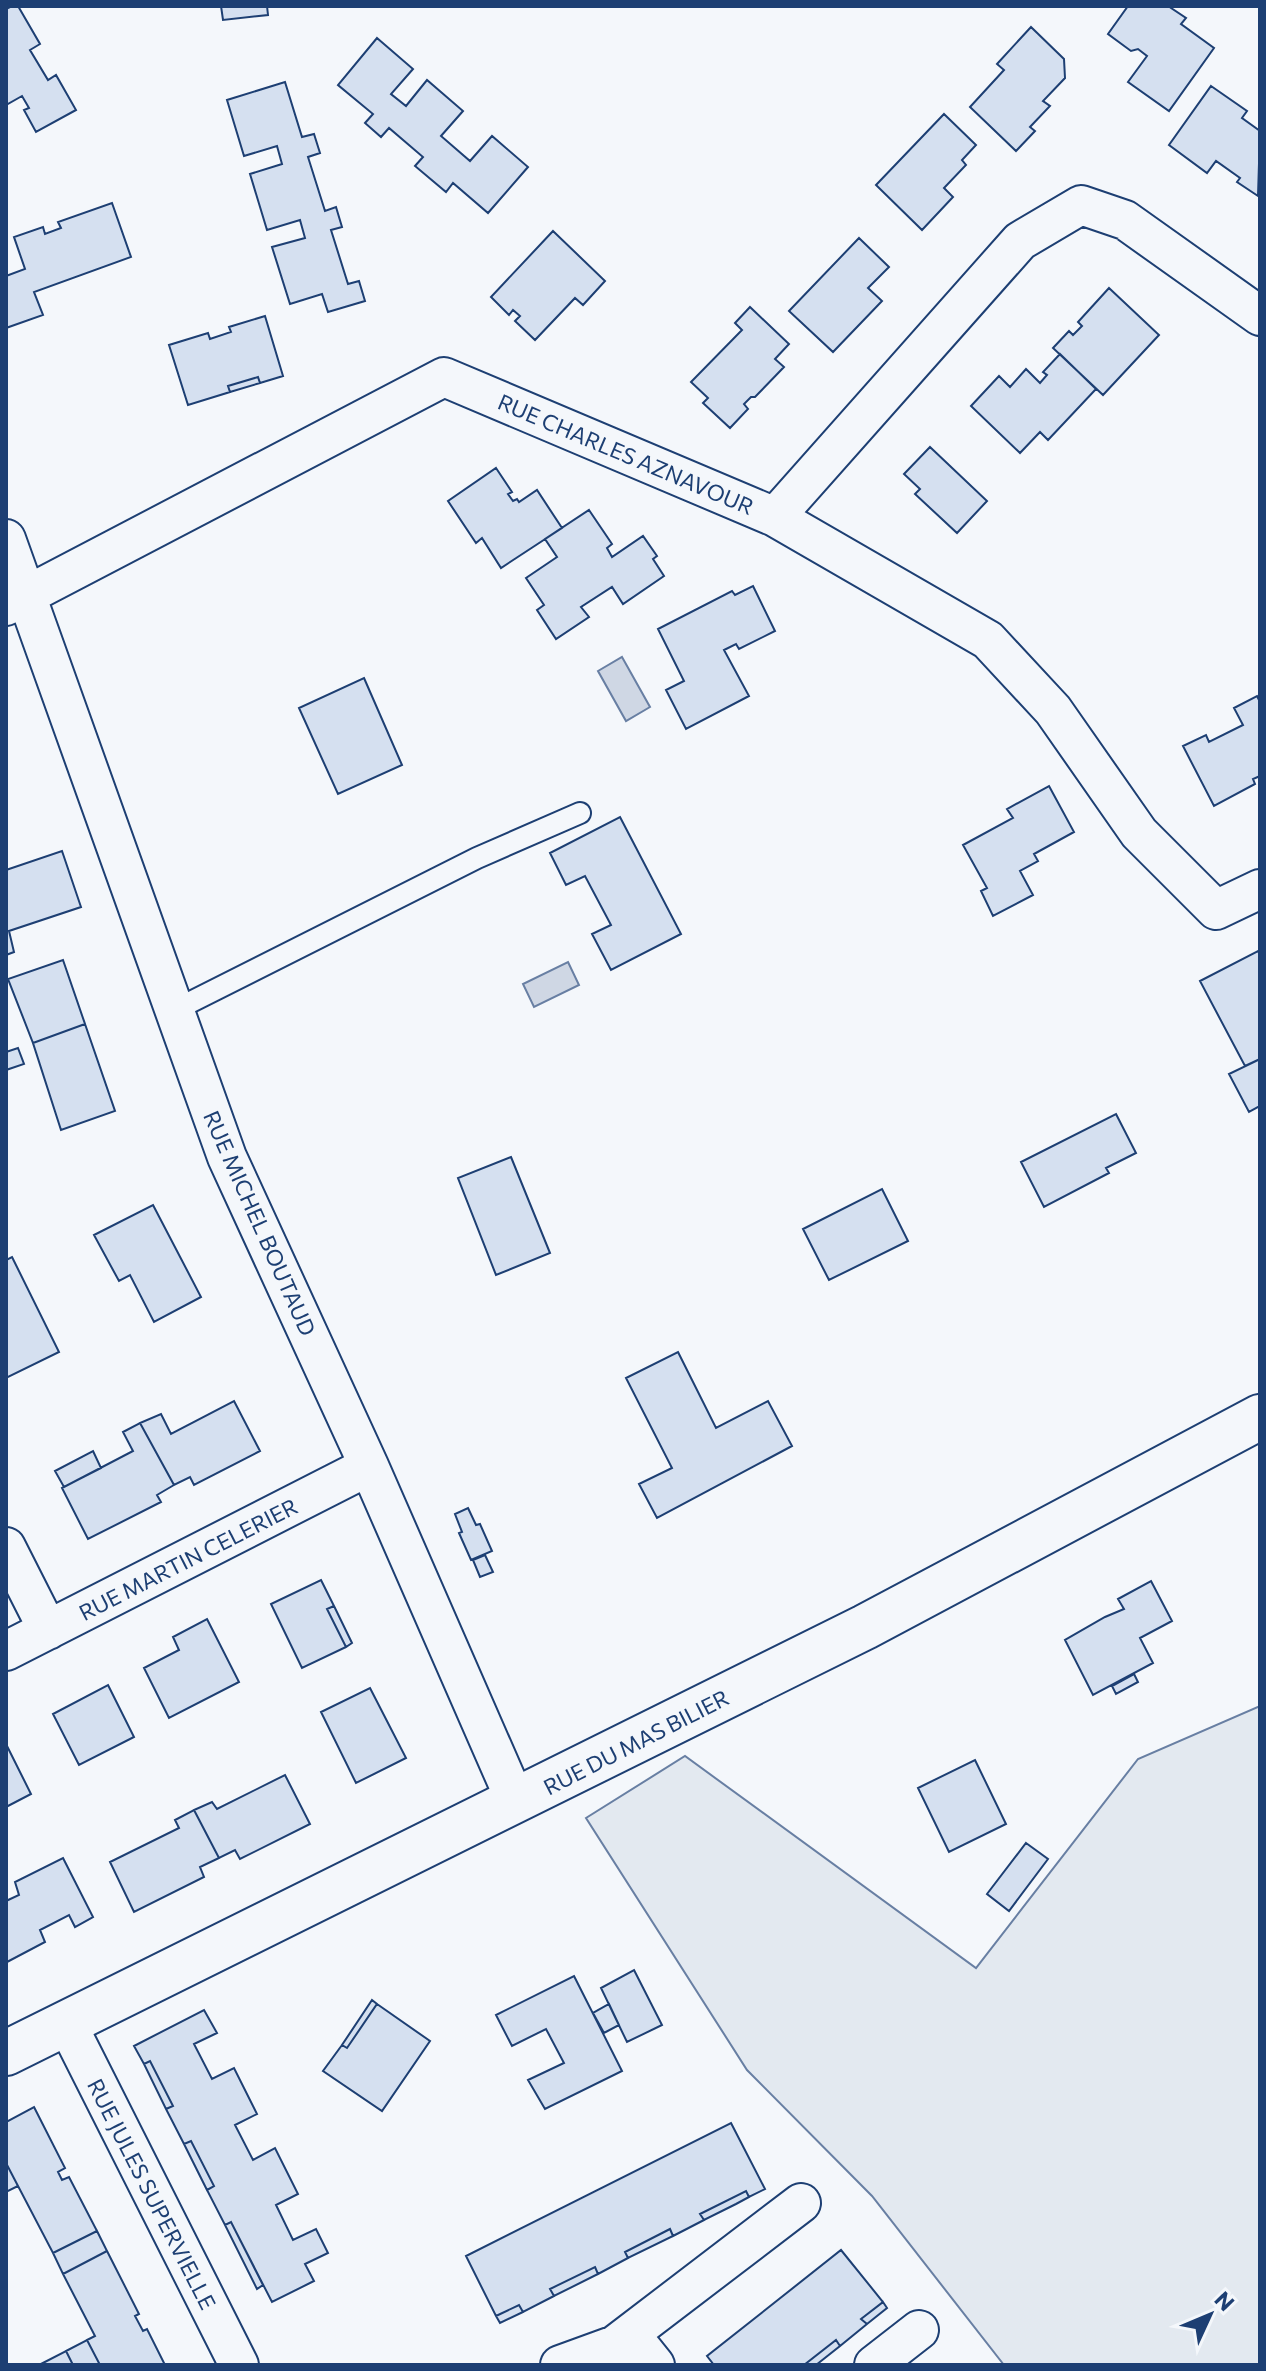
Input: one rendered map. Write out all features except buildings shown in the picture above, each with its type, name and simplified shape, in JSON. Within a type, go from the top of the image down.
[{"type":"street","name":"RUE CHARLES AZNAVOUR","points":[[16,601],[444,377],[775,517],[1020,241],[1081,205],[1125,220],[1260,316]]},
{"type":"street","points":[[775,517],[988,640],[1053,710],[1139,833],[1216,910],[1260,889]]},
{"type":"street","name":"RUE MICHEL BOUTAUD","points":[[6,539],[16,601],[175,1010],[227,1157],[369,1466],[516,1802]]},
{"type":"street","name":"RUE DU MAS BILIER","points":[[6,2053],[865,1627],[1260,1417]]},
{"type":"street","name":"RUE MARTIN CELERIER","points":[[6,1651],[369,1466]]},
{"type":"street","points":[[6,1547],[48,1630]]},
{"type":"street","name":"RUE JULES SUPERVIELLE","points":[[66,2022],[239,2365]]},
{"type":"street","points":[[560,2365],[615,2345],[801,2203]]},
{"type":"street","points":[[874,2365],[919,2330]]},
{"type":"street","points":[[615,2345],[643,2350],[655,2365]]},
{"type":"lane","points":[[175,1010],[477,858],[580,813]]},
{"type":"shaded area","points":[[622,657],[650,707],[626,721],[598,671]]},
{"type":"shaded area","points":[[568,962],[579,985],[534,1007],[523,984]]},
{"type":"shaded area","points":[[1260,1706],[1260,2365],[1004,2365],[872,2196],[747,2070],[586,1818],[685,1756],[976,1968],[1138,1759]]}]
